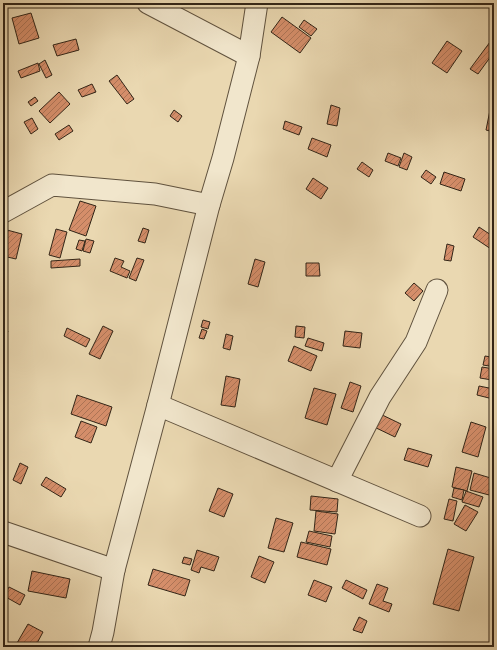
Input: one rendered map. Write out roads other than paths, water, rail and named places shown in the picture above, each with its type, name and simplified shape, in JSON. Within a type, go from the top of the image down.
[{"type":"street","points":[[148,3],[249,56]]},
{"type":"street","points":[[99,647],[114,570],[249,56],[257,3]]},
{"type":"street","points":[[3,212],[52,186],[155,194],[209,205]]},
{"type":"street","points":[[337,481],[380,397],[416,342],[437,290]]},
{"type":"street","points":[[158,405],[420,516]]},
{"type":"street","points":[[3,532],[114,570]]}]
